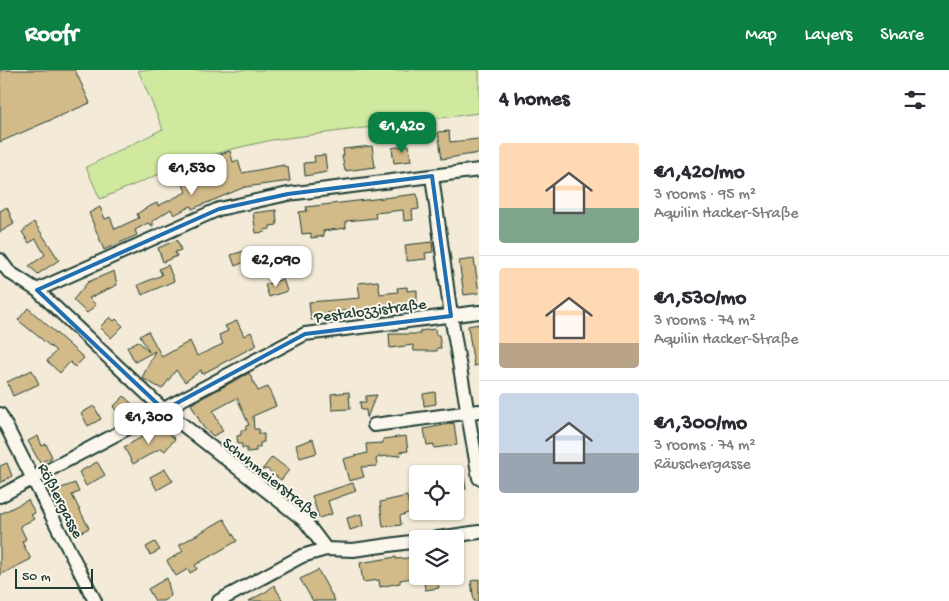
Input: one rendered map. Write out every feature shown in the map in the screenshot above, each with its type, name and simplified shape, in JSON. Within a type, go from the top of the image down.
[{"type":"street","points":[[37,290],[219,209],[288,194],[479,170]]},
{"type":"street","points":[[432,176],[451,316],[473,412],[479,478]]},
{"type":"street","name":"Schuhmeierstraße","points":[[0,260],[5,275],[37,290],[164,410],[305,522],[326,549]]},
{"type":"street","name":"Pestalozzistraße","points":[[0,496],[33,481],[305,334],[479,312]]},
{"type":"street","points":[[374,425],[473,412]]},
{"type":"street","name":"Rößlergasse","points":[[0,414],[95,601]]},
{"type":"street","points":[[464,534],[479,532]]},
{"type":"street","points":[[219,601],[302,556],[326,549],[353,550],[409,542]]},
{"type":"highlighted area","points":[[432,176],[451,316],[305,334],[164,410],[37,290],[219,209],[288,194]]},
{"type":"green space","points":[[138,70],[479,70],[479,113],[272,140],[228,150],[167,171],[100,199],[86,167],[163,129]]},
{"type":"building","points":[[0,70],[75,70],[90,103],[0,142]]},
{"type":"building","points":[[449,131],[450,142],[479,139],[479,153],[442,159],[438,132]]},
{"type":"building","points":[[409,145],[411,161],[394,163],[392,148]]},
{"type":"building","points":[[372,146],[375,167],[345,171],[342,156],[344,156],[343,149]]},
{"type":"building","points":[[230,151],[233,162],[238,160],[242,173],[284,165],[284,168],[288,167],[290,181],[245,187],[192,209],[191,206],[174,215],[171,209],[153,221],[153,226],[148,223],[135,230],[137,235],[104,250],[89,213],[100,207],[105,219],[110,217],[115,229],[139,218],[137,214],[144,209],[157,203],[158,206],[186,192],[182,182],[210,170],[206,159]]},
{"type":"building","points":[[325,155],[327,172],[305,176],[304,163],[315,162],[314,156]]},
{"type":"building","points":[[417,194],[419,209],[412,210],[413,220],[404,221],[403,210],[375,213],[376,218],[346,221],[346,228],[323,231],[324,236],[311,238],[311,233],[302,234],[299,212],[307,211],[306,207]]},
{"type":"building","points":[[7,207],[14,224],[0,232],[0,211]]},
{"type":"building","points":[[276,210],[277,225],[270,226],[270,229],[264,230],[265,232],[256,233],[253,213]]},
{"type":"building","points":[[34,222],[59,260],[38,274],[29,266],[45,255],[36,239],[29,243],[22,232]]},
{"type":"building","points":[[177,240],[181,250],[175,252],[177,256],[163,262],[158,248]]},
{"type":"building","points":[[432,242],[433,252],[425,253],[426,259],[407,261],[405,245]]},
{"type":"building","points":[[244,251],[247,261],[235,266],[231,255]]},
{"type":"building","points":[[474,259],[479,293],[464,295],[459,261]]},
{"type":"building","points":[[168,265],[174,281],[142,295],[138,285],[162,275],[159,269]]},
{"type":"building","points":[[114,271],[117,285],[89,298],[96,305],[87,313],[73,300],[88,282]]},
{"type":"building","points":[[283,279],[287,291],[269,297],[265,285]]},
{"type":"building","points":[[378,281],[380,294],[398,292],[397,288],[407,287],[407,291],[417,290],[417,306],[392,309],[392,305],[366,308],[366,312],[351,314],[351,310],[327,313],[327,318],[311,320],[309,302],[360,298],[358,283]]},
{"type":"building","points":[[28,308],[84,358],[75,367],[70,362],[60,373],[47,361],[56,351],[18,320]]},
{"type":"building","points":[[110,317],[114,321],[116,319],[123,326],[111,338],[100,327]]},
{"type":"building","points":[[237,321],[244,336],[251,332],[257,345],[202,374],[201,370],[185,382],[176,370],[162,389],[142,378],[155,351],[135,362],[127,347],[138,341],[149,352],[140,336],[148,331],[162,357],[190,341],[197,356],[223,344],[219,335],[228,331],[225,326]]},
{"type":"building","points":[[479,324],[479,365],[474,366],[468,326]]},
{"type":"building","points":[[435,329],[436,335],[439,335],[441,348],[437,348],[437,351],[414,351],[413,345],[390,348],[389,334],[420,334],[419,331]]},
{"type":"building","points":[[32,370],[39,384],[13,396],[7,382]]},
{"type":"building","points":[[249,373],[258,391],[268,387],[276,406],[253,416],[254,429],[259,429],[259,434],[264,434],[264,442],[260,443],[260,447],[256,447],[256,451],[247,452],[247,448],[242,448],[242,444],[238,444],[237,436],[241,435],[241,430],[246,430],[246,426],[249,425],[237,398],[213,411],[223,431],[213,436],[203,427],[191,404]]},
{"type":"building","points":[[349,392],[350,409],[332,410],[331,394]]},
{"type":"building","points":[[435,392],[436,404],[424,406],[423,394]]},
{"type":"building","points":[[377,395],[367,418],[366,410],[361,410],[360,402],[366,402],[366,396]]},
{"type":"building","points":[[124,396],[135,407],[124,418],[113,407]]},
{"type":"building","points":[[94,406],[101,419],[88,426],[81,413]]},
{"type":"building","points":[[454,423],[457,445],[434,448],[434,444],[427,445],[424,429]]},
{"type":"building","points":[[159,425],[175,439],[165,451],[161,448],[133,464],[124,447],[144,436],[146,441]]},
{"type":"building","points":[[38,436],[42,446],[46,444],[52,457],[40,463],[28,441]]},
{"type":"building","points":[[406,436],[408,451],[400,452],[401,455],[379,457],[376,459],[377,466],[361,467],[364,477],[349,481],[343,459],[367,453],[366,444],[383,443],[383,439]]},
{"type":"building","points":[[313,439],[317,453],[300,458],[296,445]]},
{"type":"building","points":[[272,457],[289,470],[281,480],[267,469],[262,470]]},
{"type":"building","points":[[97,462],[105,475],[86,486],[79,472]]},
{"type":"building","points":[[7,463],[12,476],[0,483],[0,466]]},
{"type":"building","points":[[165,469],[173,481],[157,490],[150,477]]},
{"type":"building","points":[[75,483],[79,492],[72,495],[89,528],[76,535],[69,521],[72,520],[56,490]]},
{"type":"building","points":[[353,483],[356,491],[328,501],[332,514],[319,518],[312,496]]},
{"type":"building","points":[[407,496],[409,512],[400,516],[401,525],[383,527],[380,502]]},
{"type":"building","points":[[28,500],[35,513],[31,515],[34,519],[20,526],[26,539],[22,542],[31,559],[0,575],[0,514]]},
{"type":"building","points":[[361,514],[363,526],[350,530],[347,518]]},
{"type":"building","points":[[224,519],[237,541],[195,565],[197,569],[190,573],[188,569],[176,576],[167,561],[183,551],[179,545]]},
{"type":"building","points":[[155,542],[160,550],[150,555],[146,547]]},
{"type":"building","points":[[396,557],[396,559],[409,558],[409,578],[400,580],[400,583],[380,587],[379,580],[363,582],[360,563]]},
{"type":"building","points":[[318,570],[335,601],[313,601],[300,579]]},
{"type":"building","points":[[167,578],[171,596],[163,601],[155,601],[148,589]]},
{"type":"building","points":[[479,579],[479,601],[474,601],[471,581]]},
{"type":"building","points":[[274,585],[283,601],[249,601],[267,591]]},
{"type":"building","points":[[425,585],[438,585],[439,588],[425,590]]}]
